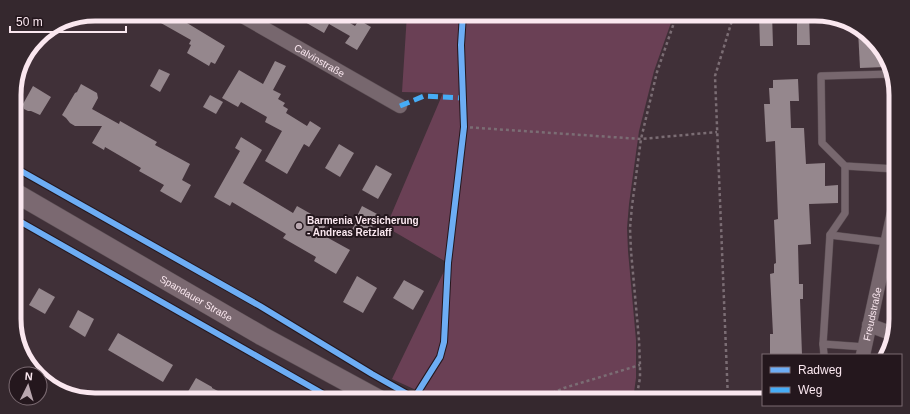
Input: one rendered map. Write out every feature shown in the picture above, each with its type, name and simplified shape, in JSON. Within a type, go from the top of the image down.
[{"type":"main road","name":"Spandauer Straße","points":[[21,196],[262,336],[367,393]]},
{"type":"street","name":"Calvinstraße","points":[[251,21],[400,106]]},
{"type":"street","name":"Freudstraße","points":[[864,351],[889,233]]},
{"type":"street","points":[[869,324],[888,332]]},
{"type":"lane","points":[[885,74],[820,76],[822,143],[845,166],[889,169]]},
{"type":"lane","points":[[824,354],[823,344],[830,235],[845,213],[845,166]]},
{"type":"lane","points":[[830,235],[887,242]]},
{"type":"lane","points":[[823,344],[864,351]]},
{"type":"path","points":[[637,393],[640,378],[640,365],[631,251],[630,228],[632,206],[641,140],[657,72],[675,21]]},
{"type":"path","points":[[728,393],[715,76],[732,21]]},
{"type":"path","points":[[464,127],[641,140],[717,132]]},
{"type":"path","points":[[552,393],[564,388],[640,365]]},
{"type":"shaded area","points":[[407,21],[672,21],[654,71],[639,131],[629,204],[627,228],[628,251],[636,340],[636,378],[634,393],[421,393],[392,379],[448,263],[386,227],[443,93],[402,92]]},
{"type":"building","points":[[157,21],[188,21],[187,23],[225,46],[215,64],[211,62],[209,66],[187,53],[191,45],[189,44],[191,40]]},
{"type":"building","points":[[303,21],[347,21],[355,26],[358,21],[361,21],[371,27],[357,50],[345,43],[350,36],[329,24],[324,33]]},
{"type":"building","points":[[759,21],[772,21],[773,46],[760,46]]},
{"type":"building","points":[[797,21],[809,21],[810,45],[797,45]]},
{"type":"building","points":[[858,35],[874,50],[883,67],[860,68]]},
{"type":"building","points":[[275,61],[286,66],[273,90],[281,94],[278,99],[285,103],[283,106],[288,109],[286,113],[307,126],[310,121],[321,128],[309,147],[304,144],[287,174],[265,161],[282,131],[265,122],[267,117],[241,102],[238,107],[222,98],[239,70],[263,84]]},
{"type":"building","points":[[159,69],[170,74],[160,92],[150,86]]},
{"type":"building","points":[[798,79],[799,101],[790,101],[791,128],[804,128],[806,164],[825,163],[825,186],[838,185],[838,203],[809,204],[811,244],[798,245],[799,284],[803,284],[803,299],[800,299],[802,354],[770,354],[770,334],[773,334],[770,274],[774,273],[774,264],[776,263],[774,220],[778,219],[775,141],[766,142],[764,104],[770,104],[769,88],[773,88],[773,80]]},
{"type":"building","points":[[81,84],[97,93],[98,98],[92,109],[119,124],[120,121],[157,142],[155,145],[190,164],[182,180],[191,185],[181,203],[160,191],[164,185],[139,171],[141,168],[105,147],[104,150],[92,143],[102,126],[75,126],[62,115]]},
{"type":"building","points":[[33,86],[51,97],[40,115],[24,109],[23,104]]},
{"type":"building","points":[[210,95],[223,102],[216,114],[203,107]]},
{"type":"building","points":[[241,137],[262,150],[243,183],[293,213],[297,206],[327,223],[321,234],[350,250],[336,274],[314,261],[316,257],[283,238],[286,234],[232,202],[230,206],[214,197],[240,151],[235,148]]},
{"type":"building","points":[[339,144],[354,153],[340,177],[325,168]]},
{"type":"building","points":[[376,165],[392,174],[378,199],[362,190]]},
{"type":"building","points":[[362,206],[379,215],[366,238],[352,229],[358,220],[356,218]]},
{"type":"building","points":[[357,276],[377,288],[363,313],[343,302]]},
{"type":"building","points":[[404,280],[424,291],[413,310],[393,298]]},
{"type":"building","points":[[39,288],[55,297],[45,314],[29,305]]},
{"type":"building","points":[[78,310],[94,319],[85,337],[69,327]]},
{"type":"building","points":[[118,333],[173,365],[163,382],[108,350]]},
{"type":"building","points":[[196,378],[222,393],[187,393]]},
{"type":"marked path","points":[[400,106],[424,96],[463,98]]},
{"type":"cycle path","points":[[417,393],[440,357],[444,342],[448,263],[464,127],[461,45],[463,21]]},
{"type":"cycle path","points":[[21,171],[260,306],[406,393]]},
{"type":"cycle path","points":[[21,222],[322,393]]},
{"type":"place","name":"Barmenia Versicherung - Andreas Retzlaff","points":[[299,226]]}]
